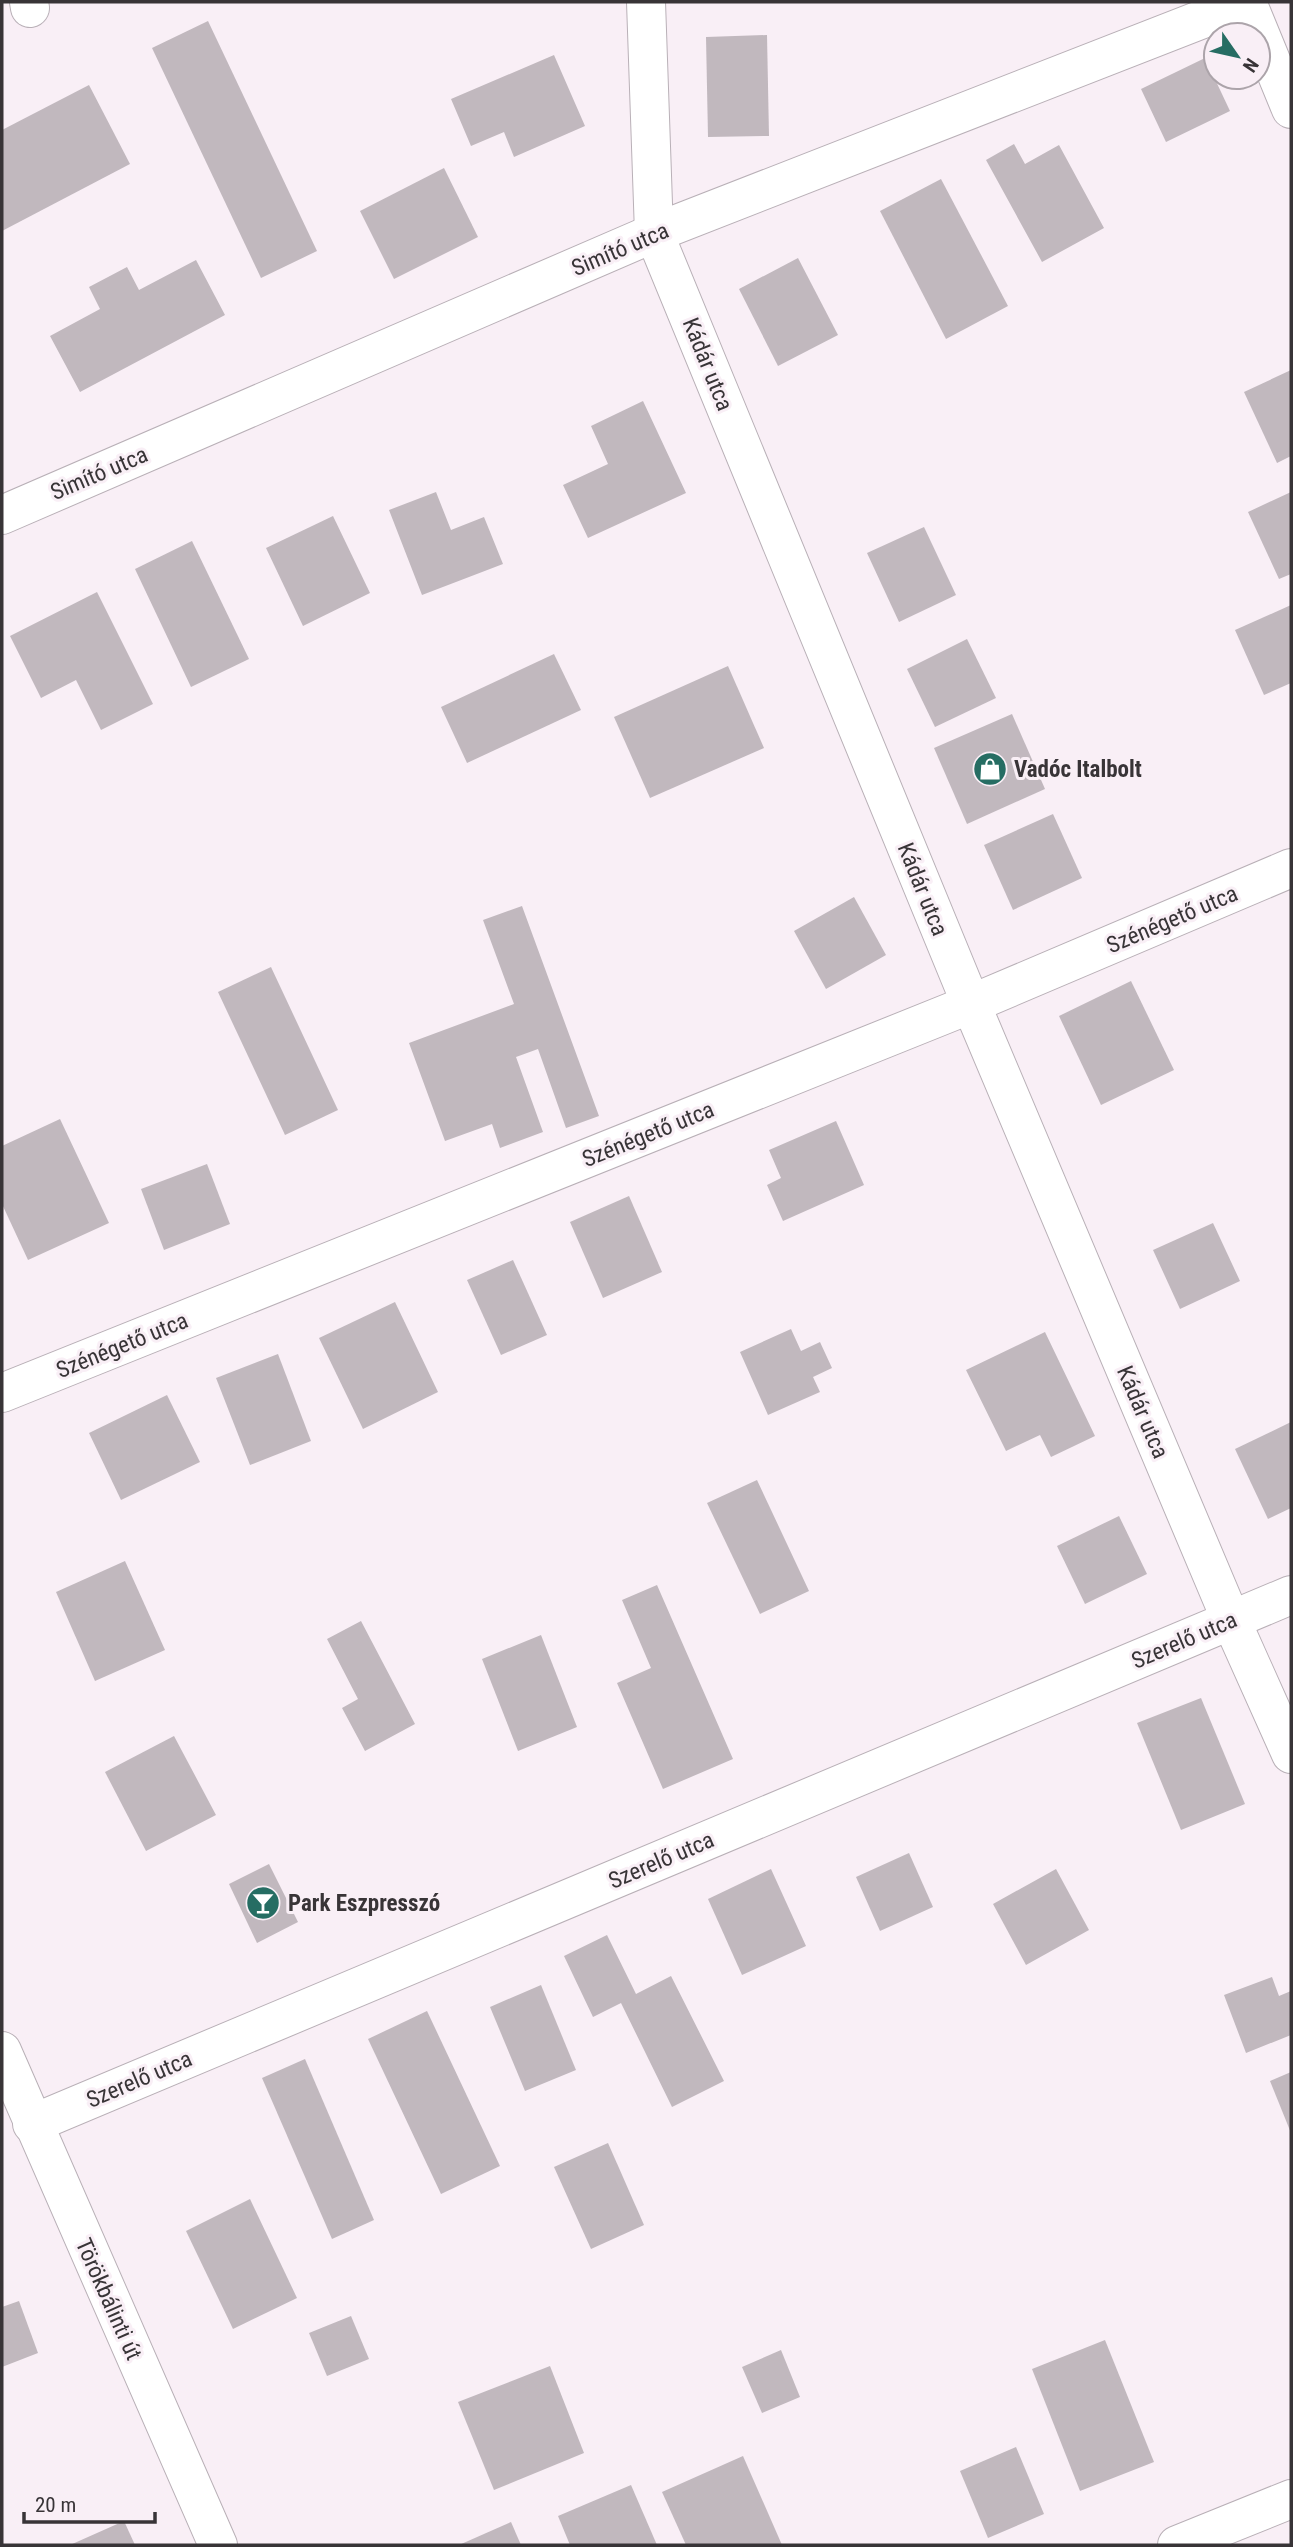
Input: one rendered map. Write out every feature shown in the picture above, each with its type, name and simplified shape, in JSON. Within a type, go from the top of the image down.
[{"type":"street","name":"Kádár utca","points":[[646,2],[654,233],[971,1004],[1231,1620],[1291,1754]]},
{"type":"street","name":"Simító utca","points":[[2,515],[654,233],[1247,2]]},
{"type":"street","points":[[1247,2],[1291,109]]},
{"type":"street","name":"Szénégető utca","points":[[2,1393],[971,1004],[1291,868]]},
{"type":"street","name":"Szerelő utca","points":[[32,2124],[1291,1595]]},
{"type":"street","name":"Törökbálinti út","points":[[2,2051],[218,2545]]},
{"type":"street","points":[[1177,2545],[1291,2499]]},
{"type":"building","points":[[208,21],[317,251],[261,278],[152,48]]},
{"type":"building","points":[[767,35],[769,136],[708,137],[706,37]]},
{"type":"building","points":[[554,55],[585,126],[514,157],[504,132],[471,146],[451,99]]},
{"type":"building","points":[[1202,59],[1202,91],[1221,91],[1230,111],[1166,142],[1141,89]]},
{"type":"building","points":[[89,85],[130,164],[2,231],[2,130]]},
{"type":"building","points":[[1014,144],[1025,164],[1059,145],[1104,228],[1042,262],[986,160]]},
{"type":"building","points":[[444,168],[478,237],[394,279],[360,211]]},
{"type":"building","points":[[941,179],[1008,306],[946,339],[880,211]]},
{"type":"building","points":[[798,258],[838,335],[778,366],[739,289]]},
{"type":"building","points":[[196,260],[225,315],[80,392],[50,336],[100,309],[89,287],[127,267],[139,290]]},
{"type":"building","points":[[1291,370],[1291,456],[1277,463],[1244,392]]},
{"type":"building","points":[[643,401],[686,493],[588,538],[563,485],[608,464],[591,426]]},
{"type":"building","points":[[436,492],[451,530],[484,517],[503,564],[422,595],[389,510]]},
{"type":"building","points":[[1291,492],[1291,574],[1279,579],[1248,512]]},
{"type":"building","points":[[333,516],[370,593],[303,626],[266,548]]},
{"type":"building","points":[[924,527],[956,595],[899,622],[867,553]]},
{"type":"building","points":[[192,541],[249,659],[191,687],[135,569]]},
{"type":"building","points":[[97,592],[153,704],[101,730],[76,680],[41,698],[10,636]]},
{"type":"building","points":[[1291,605],[1291,683],[1264,695],[1235,630]]},
{"type":"building","points":[[967,639],[996,698],[935,727],[907,669]]},
{"type":"building","points":[[554,654],[581,710],[467,763],[441,707]]},
{"type":"building","points":[[728,666],[764,748],[650,798],[614,717]]},
{"type":"building","name":"Vadóc Italbolt","points":[[1012,714],[1045,789],[967,824],[934,748]]},
{"type":"building","points":[[1053,814],[1082,878],[1013,910],[984,845]]},
{"type":"building","points":[[854,897],[886,955],[826,989],[794,931]]},
{"type":"building","points":[[522,906],[599,1116],[566,1128],[538,1049],[516,1057],[543,1132],[500,1148],[492,1124],[445,1141],[409,1043],[514,1004],[483,920]]},
{"type":"building","points":[[271,967],[338,1110],[285,1135],[218,992]]},
{"type":"building","points":[[1131,981],[1174,1070],[1101,1105],[1059,1016]]},
{"type":"building","points":[[60,1119],[109,1223],[28,1260],[2,1204],[2,1146]]},
{"type":"building","points":[[836,1121],[864,1185],[783,1221],[767,1185],[781,1178],[769,1150]]},
{"type":"building","points":[[207,1164],[230,1224],[164,1250],[141,1189]]},
{"type":"building","points":[[629,1196],[662,1272],[603,1298],[570,1222]]},
{"type":"building","points":[[1213,1223],[1240,1281],[1180,1309],[1153,1250]]},
{"type":"building","points":[[513,1260],[547,1335],[501,1355],[467,1280]]},
{"type":"building","points":[[395,1302],[438,1392],[363,1429],[319,1338]]},
{"type":"building","points":[[791,1329],[801,1351],[820,1342],[832,1368],[813,1377],[820,1392],[768,1415],[740,1352]]},
{"type":"building","points":[[1045,1332],[1095,1436],[1051,1457],[1040,1435],[1006,1451],[966,1370]]},
{"type":"building","points":[[278,1354],[311,1441],[250,1465],[216,1378]]},
{"type":"building","points":[[167,1395],[200,1462],[121,1500],[89,1433]]},
{"type":"building","points":[[1291,1422],[1291,1508],[1268,1519],[1235,1449]]},
{"type":"building","points":[[757,1480],[809,1591],[760,1614],[707,1503]]},
{"type":"building","points":[[1119,1516],[1147,1574],[1085,1604],[1057,1546]]},
{"type":"building","points":[[125,1561],[165,1650],[95,1681],[56,1592]]},
{"type":"building","points":[[657,1585],[733,1759],[663,1789],[617,1683],[651,1668],[622,1600]]},
{"type":"building","points":[[361,1621],[415,1724],[365,1751],[342,1708],[358,1699],[327,1639]]},
{"type":"building","points":[[541,1635],[577,1727],[518,1751],[482,1659]]},
{"type":"building","points":[[1201,1698],[1245,1804],[1181,1830],[1137,1723]]},
{"type":"building","points":[[174,1736],[216,1815],[146,1851],[105,1772]]},
{"type":"building","points":[[909,1853],[933,1907],[880,1931],[856,1877]]},
{"type":"building","name":"Park Eszpresszó","points":[[269,1864],[298,1922],[257,1943],[229,1884]]},
{"type":"building","points":[[771,1869],[806,1946],[742,1975],[708,1899]]},
{"type":"building","points":[[1056,1869],[1089,1930],[1026,1965],[993,1904]]},
{"type":"building","points":[[607,1935],[636,1994],[671,1976],[724,2081],[672,2107],[621,2003],[593,2017],[564,1956]]},
{"type":"building","points":[[1272,1977],[1279,1996],[1291,1991],[1291,2035],[1246,2053],[1224,1995]]},
{"type":"building","points":[[541,1985],[576,2070],[525,2091],[490,2007]]},
{"type":"building","points":[[427,2011],[500,2166],[441,2194],[368,2039]]},
{"type":"building","points":[[305,2059],[374,2220],[332,2239],[262,2078]]},
{"type":"building","points":[[1291,2072],[1291,2133],[1270,2081]]},
{"type":"building","points":[[608,2143],[644,2225],[591,2249],[554,2167]]},
{"type":"building","points":[[250,2199],[297,2298],[233,2329],[186,2231]]},
{"type":"building","points":[[19,2301],[38,2353],[2,2367],[2,2307]]},
{"type":"building","points":[[351,2316],[369,2359],[327,2376],[309,2333]]},
{"type":"building","points":[[1105,2340],[1154,2462],[1080,2491],[1032,2369]]},
{"type":"building","points":[[781,2350],[800,2397],[762,2413],[742,2367]]},
{"type":"building","points":[[550,2366],[584,2453],[494,2490],[458,2402]]},
{"type":"building","points":[[1016,2447],[1044,2514],[988,2538],[960,2471]]},
{"type":"building","points":[[743,2456],[782,2545],[686,2545],[662,2492]]},
{"type":"building","points":[[631,2485],[657,2545],[570,2545],[558,2516]]},
{"type":"building","points":[[124,2521],[135,2545],[70,2545]]},
{"type":"building","points":[[511,2522],[521,2545],[459,2545]]},
{"type":"place","name":"Vadóc Italbolt","points":[[990,769]]},
{"type":"place","name":"Park Eszpresszó","points":[[263,1903]]}]
